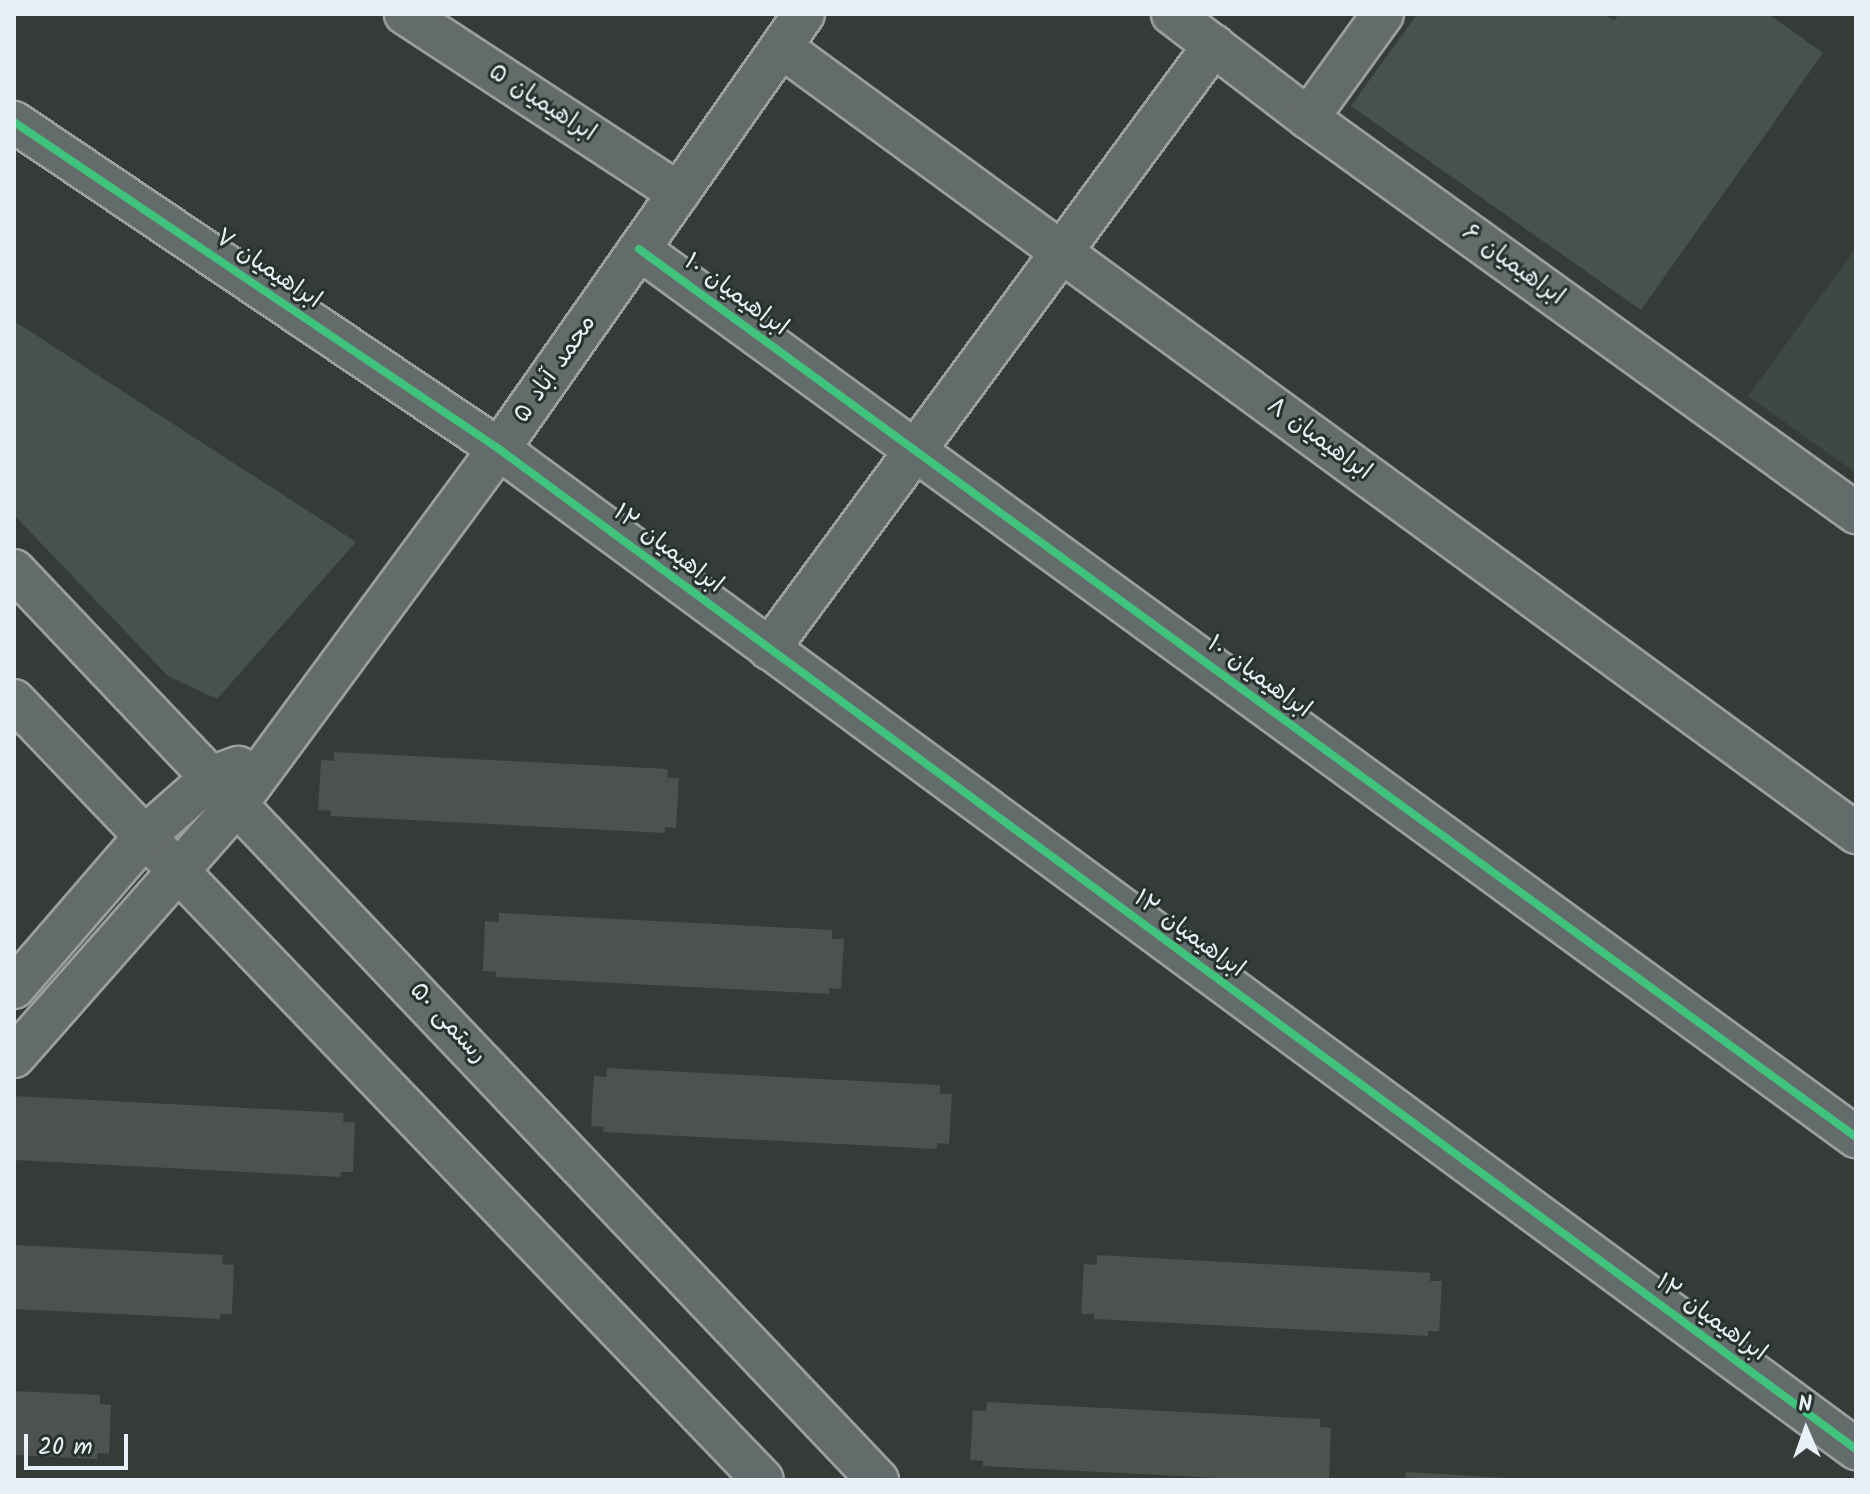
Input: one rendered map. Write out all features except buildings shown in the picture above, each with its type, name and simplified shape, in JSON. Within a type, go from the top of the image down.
[{"type":"street","name":"ابراهیمیان ۵","points":[[405,14],[679,193]]},
{"type":"street","name":"محمد آباد ۵","points":[[225,790],[268,756],[499,449],[804,14]]},
{"type":"street","name":"ابراهیمیان ۶","points":[[1172,14],[1308,118],[1856,513]]},
{"type":"street","points":[[1308,118],[1383,14]]},
{"type":"street","points":[[769,649],[1214,45]]},
{"type":"street","name":"ابراهیمیان ۸","points":[[781,47],[1856,833]]},
{"type":"street","name":"ابراهیمیان ۷","points":[[14,122],[499,449]]},
{"type":"street","name":"ابراهیمیان ۱۰","points":[[639,249],[1856,1137]]},
{"type":"street","name":"ابراهیمیان ۱۲","points":[[499,449],[1856,1449]]},
{"type":"street","name":"رستمی ۵۰","points":[[14,570],[878,1480]]},
{"type":"street","points":[[14,700],[763,1480]]},
{"type":"street","points":[[14,988],[145,836],[225,790]]},
{"type":"street","points":[[14,1057],[177,870],[225,790]]},
{"type":"shaded area","points":[[1417,14],[1604,14],[1614,21],[1619,14],[1768,14],[1823,53],[1641,310],[1351,106]]},
{"type":"shaded area","points":[[1856,248],[1856,473],[1748,396]]},
{"type":"shaded area","points":[[14,321],[356,542],[217,699],[168,676],[14,515]]},
{"type":"cycle path","points":[[14,122],[499,449],[1856,1449]]},
{"type":"cycle path","points":[[639,249],[1856,1137]]}]
